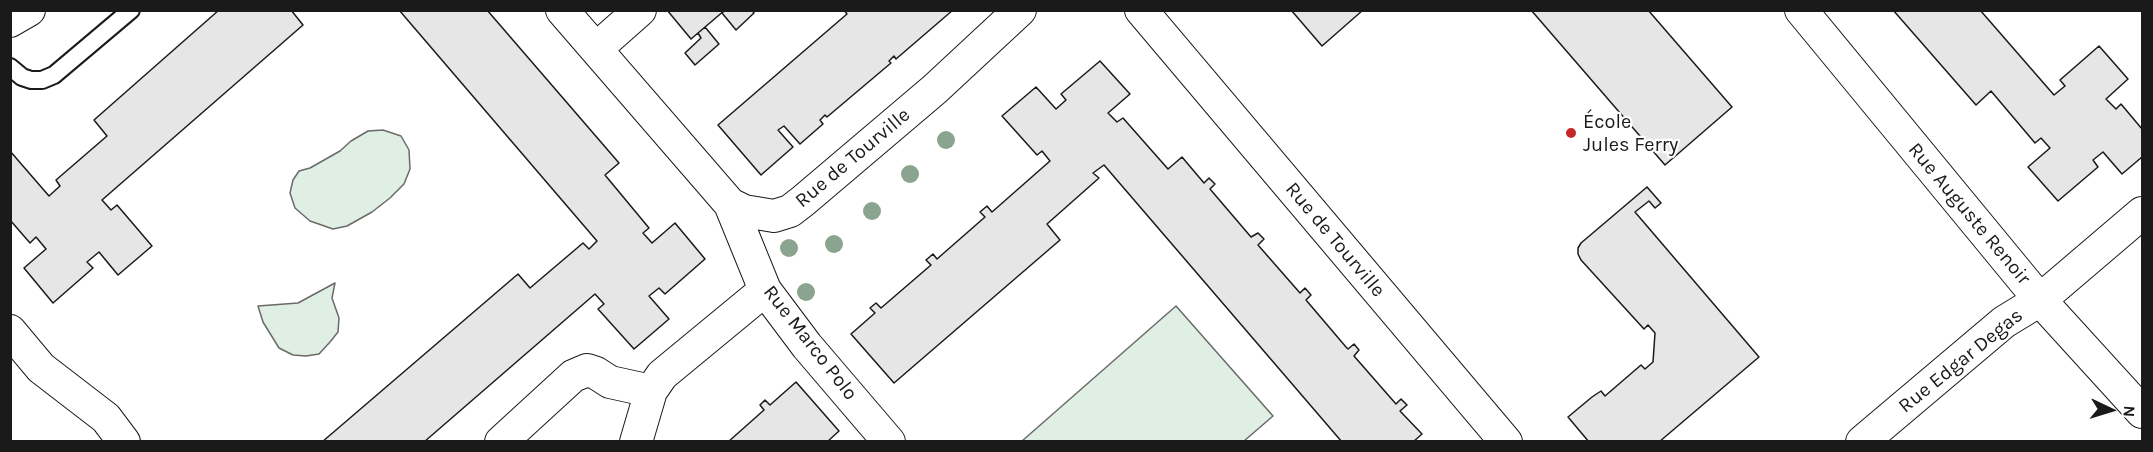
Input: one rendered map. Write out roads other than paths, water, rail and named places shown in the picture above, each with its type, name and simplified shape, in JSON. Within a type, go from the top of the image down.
[{"type":"street","points":[[10,21],[29,10]]},
{"type":"street","name":"Rue de Tourville","points":[[562,10],[730,204],[744,211],[774,216],[790,211],[935,89],[1020,10]]},
{"type":"street","points":[[596,49],[640,10]]},
{"type":"street","name":"Rue de Tourville","points":[[1141,10],[1506,441]]},
{"type":"street","name":"Rue Auguste Renoir","points":[[1801,10],[2040,300],[2142,412]]},
{"type":"street","name":"Rue Marco Polo","points":[[730,204],[765,290],[807,346],[889,441]]},
{"type":"street","name":"Rue Edgar Degas","points":[[1862,441],[2004,322],[2040,300],[2142,213]]},
{"type":"street","points":[[636,441],[651,391],[662,375],[765,290]]},
{"type":"street","points":[[10,331],[41,368],[106,418],[124,441]]},
{"type":"street","points":[[501,441],[573,376],[587,370],[610,382],[651,391]]},
{"type":"lane","points":[[10,67],[22,78],[31,80],[42,80],[54,75],[131,10]]},
{"type":"place","name":"École Jules Ferry","points":[[1571,133]]}]
